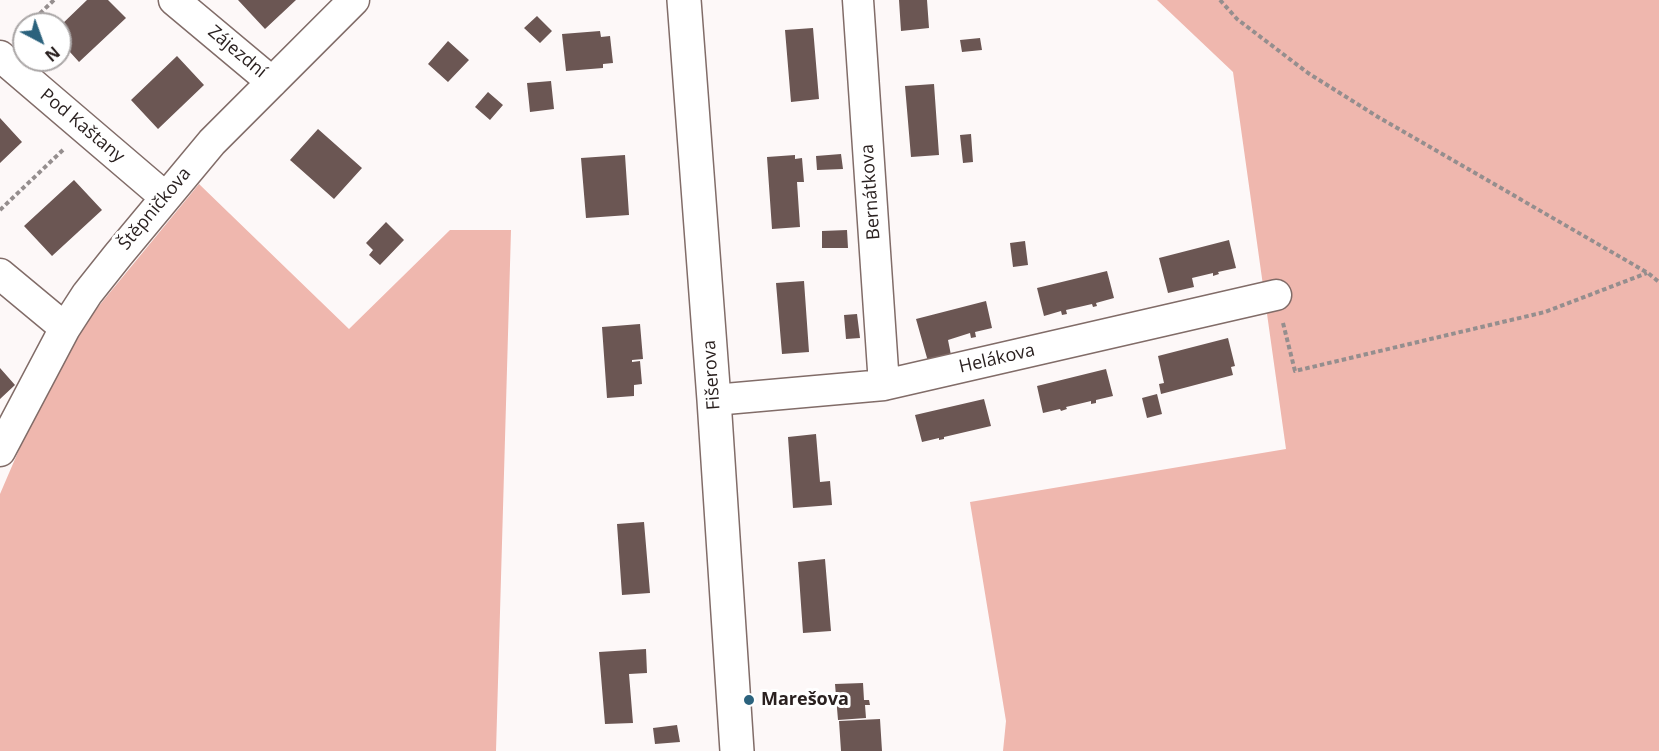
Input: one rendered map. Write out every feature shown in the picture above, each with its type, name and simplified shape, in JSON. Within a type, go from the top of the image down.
[{"type":"street","name":"Zájezdní","points":[[174,0],[272,82]]},
{"type":"street","name":"Štěpničkova","points":[[0,451],[65,328],[87,294],[212,142],[354,0]]},
{"type":"street","name":"Fišerova","points":[[684,0],[737,751]]},
{"type":"street","name":"Bernátkova","points":[[858,0],[885,385]]},
{"type":"street","name":"Pod Kaštany","points":[[0,56],[165,197]]},
{"type":"street","points":[[0,274],[65,328]]},
{"type":"street","name":"Helákova","points":[[714,400],[885,385],[1276,295]]},
{"type":"path","points":[[42,12],[54,0]]},
{"type":"path","points":[[1220,0],[1237,19],[1308,73],[1378,117],[1648,273],[1659,282]]},
{"type":"path","points":[[0,210],[85,129]]},
{"type":"path","points":[[1276,295],[1295,371],[1545,312],[1648,273]]},
{"type":"shaded area","points":[[1157,0],[1659,0],[1659,751],[1003,751],[1006,721],[970,502],[1286,449],[1233,72]]},
{"type":"shaded area","points":[[199,184],[349,329],[450,230],[511,230],[496,751],[0,751],[0,494],[61,352]]},
{"type":"building","points":[[87,0],[108,0],[126,18],[79,62],[72,54],[72,14]]},
{"type":"building","points":[[238,0],[296,0],[265,29]]},
{"type":"building","points":[[899,0],[927,0],[929,28],[901,31]]},
{"type":"building","points":[[537,16],[552,31],[540,43],[524,28]]},
{"type":"building","points":[[813,28],[819,99],[791,102],[785,30]]},
{"type":"building","points":[[600,31],[601,37],[610,36],[613,63],[603,64],[603,68],[566,71],[562,34]]},
{"type":"building","points":[[980,38],[982,50],[962,52],[960,40]]},
{"type":"building","points":[[448,41],[469,60],[448,82],[428,64]]},
{"type":"building","points":[[177,56],[204,85],[158,129],[131,100]]},
{"type":"building","points":[[551,81],[554,109],[530,112],[527,83]]},
{"type":"building","points":[[934,84],[939,155],[911,157],[905,86]]},
{"type":"building","points":[[488,92],[503,105],[490,120],[475,107]]},
{"type":"building","points":[[0,118],[22,142],[0,163]]},
{"type":"building","points":[[318,129],[362,168],[334,199],[290,160]]},
{"type":"building","points":[[971,134],[973,162],[963,163],[960,135]]},
{"type":"building","points":[[841,154],[843,169],[817,170],[816,156]]},
{"type":"building","points":[[625,155],[629,215],[586,218],[581,158]]},
{"type":"building","points":[[795,155],[795,159],[802,158],[804,182],[797,182],[800,227],[772,229],[767,157]]},
{"type":"building","points":[[74,180],[102,210],[52,256],[24,226]]},
{"type":"building","points":[[386,222],[404,240],[380,265],[369,255],[373,250],[366,243]]},
{"type":"building","points":[[847,230],[848,248],[822,248],[822,231]]},
{"type":"building","points":[[1229,240],[1236,268],[1218,272],[1219,274],[1213,276],[1213,273],[1192,278],[1194,287],[1168,293],[1159,258]]},
{"type":"building","points":[[1025,241],[1028,265],[1013,267],[1010,243]]},
{"type":"building","points":[[1107,271],[1114,298],[1096,303],[1097,306],[1093,307],[1092,304],[1066,310],[1067,314],[1062,315],[1061,311],[1044,316],[1037,288]]},
{"type":"building","points":[[804,281],[809,352],[782,354],[776,283]]},
{"type":"building","points":[[986,301],[992,328],[975,332],[976,337],[971,338],[970,333],[948,340],[952,360],[929,365],[916,319]]},
{"type":"building","points":[[857,314],[860,338],[846,339],[844,315]]},
{"type":"building","points":[[640,324],[643,359],[632,360],[632,362],[640,361],[642,384],[634,385],[634,396],[607,398],[602,327]]},
{"type":"building","points":[[1228,338],[1235,366],[1231,367],[1233,375],[1161,394],[1159,384],[1164,383],[1158,356]]},
{"type":"building","points":[[0,368],[15,385],[0,399]]},
{"type":"building","points":[[1106,369],[1113,396],[1096,400],[1096,403],[1091,404],[1091,401],[1066,407],[1067,409],[1061,411],[1060,409],[1043,413],[1037,386]]},
{"type":"building","points":[[1157,394],[1162,414],[1147,418],[1142,398]]},
{"type":"building","points":[[984,399],[991,426],[944,437],[944,439],[922,442],[915,415]]},
{"type":"building","points":[[816,434],[820,482],[830,481],[832,505],[793,508],[788,437]]},
{"type":"building","points":[[644,522],[650,593],[622,595],[617,524]]},
{"type":"building","points":[[825,559],[831,631],[803,633],[798,562]]},
{"type":"building","points":[[646,649],[647,673],[629,674],[633,723],[605,724],[599,652]]},
{"type":"building","points":[[863,683],[864,700],[869,700],[870,705],[865,705],[866,718],[838,720],[835,684]]},
{"type":"building","points":[[880,719],[882,751],[841,751],[839,721]]},
{"type":"building","points":[[677,725],[680,742],[655,744],[653,728]]},
{"type":"place","name":"Marešova","points":[[749,700]]}]
